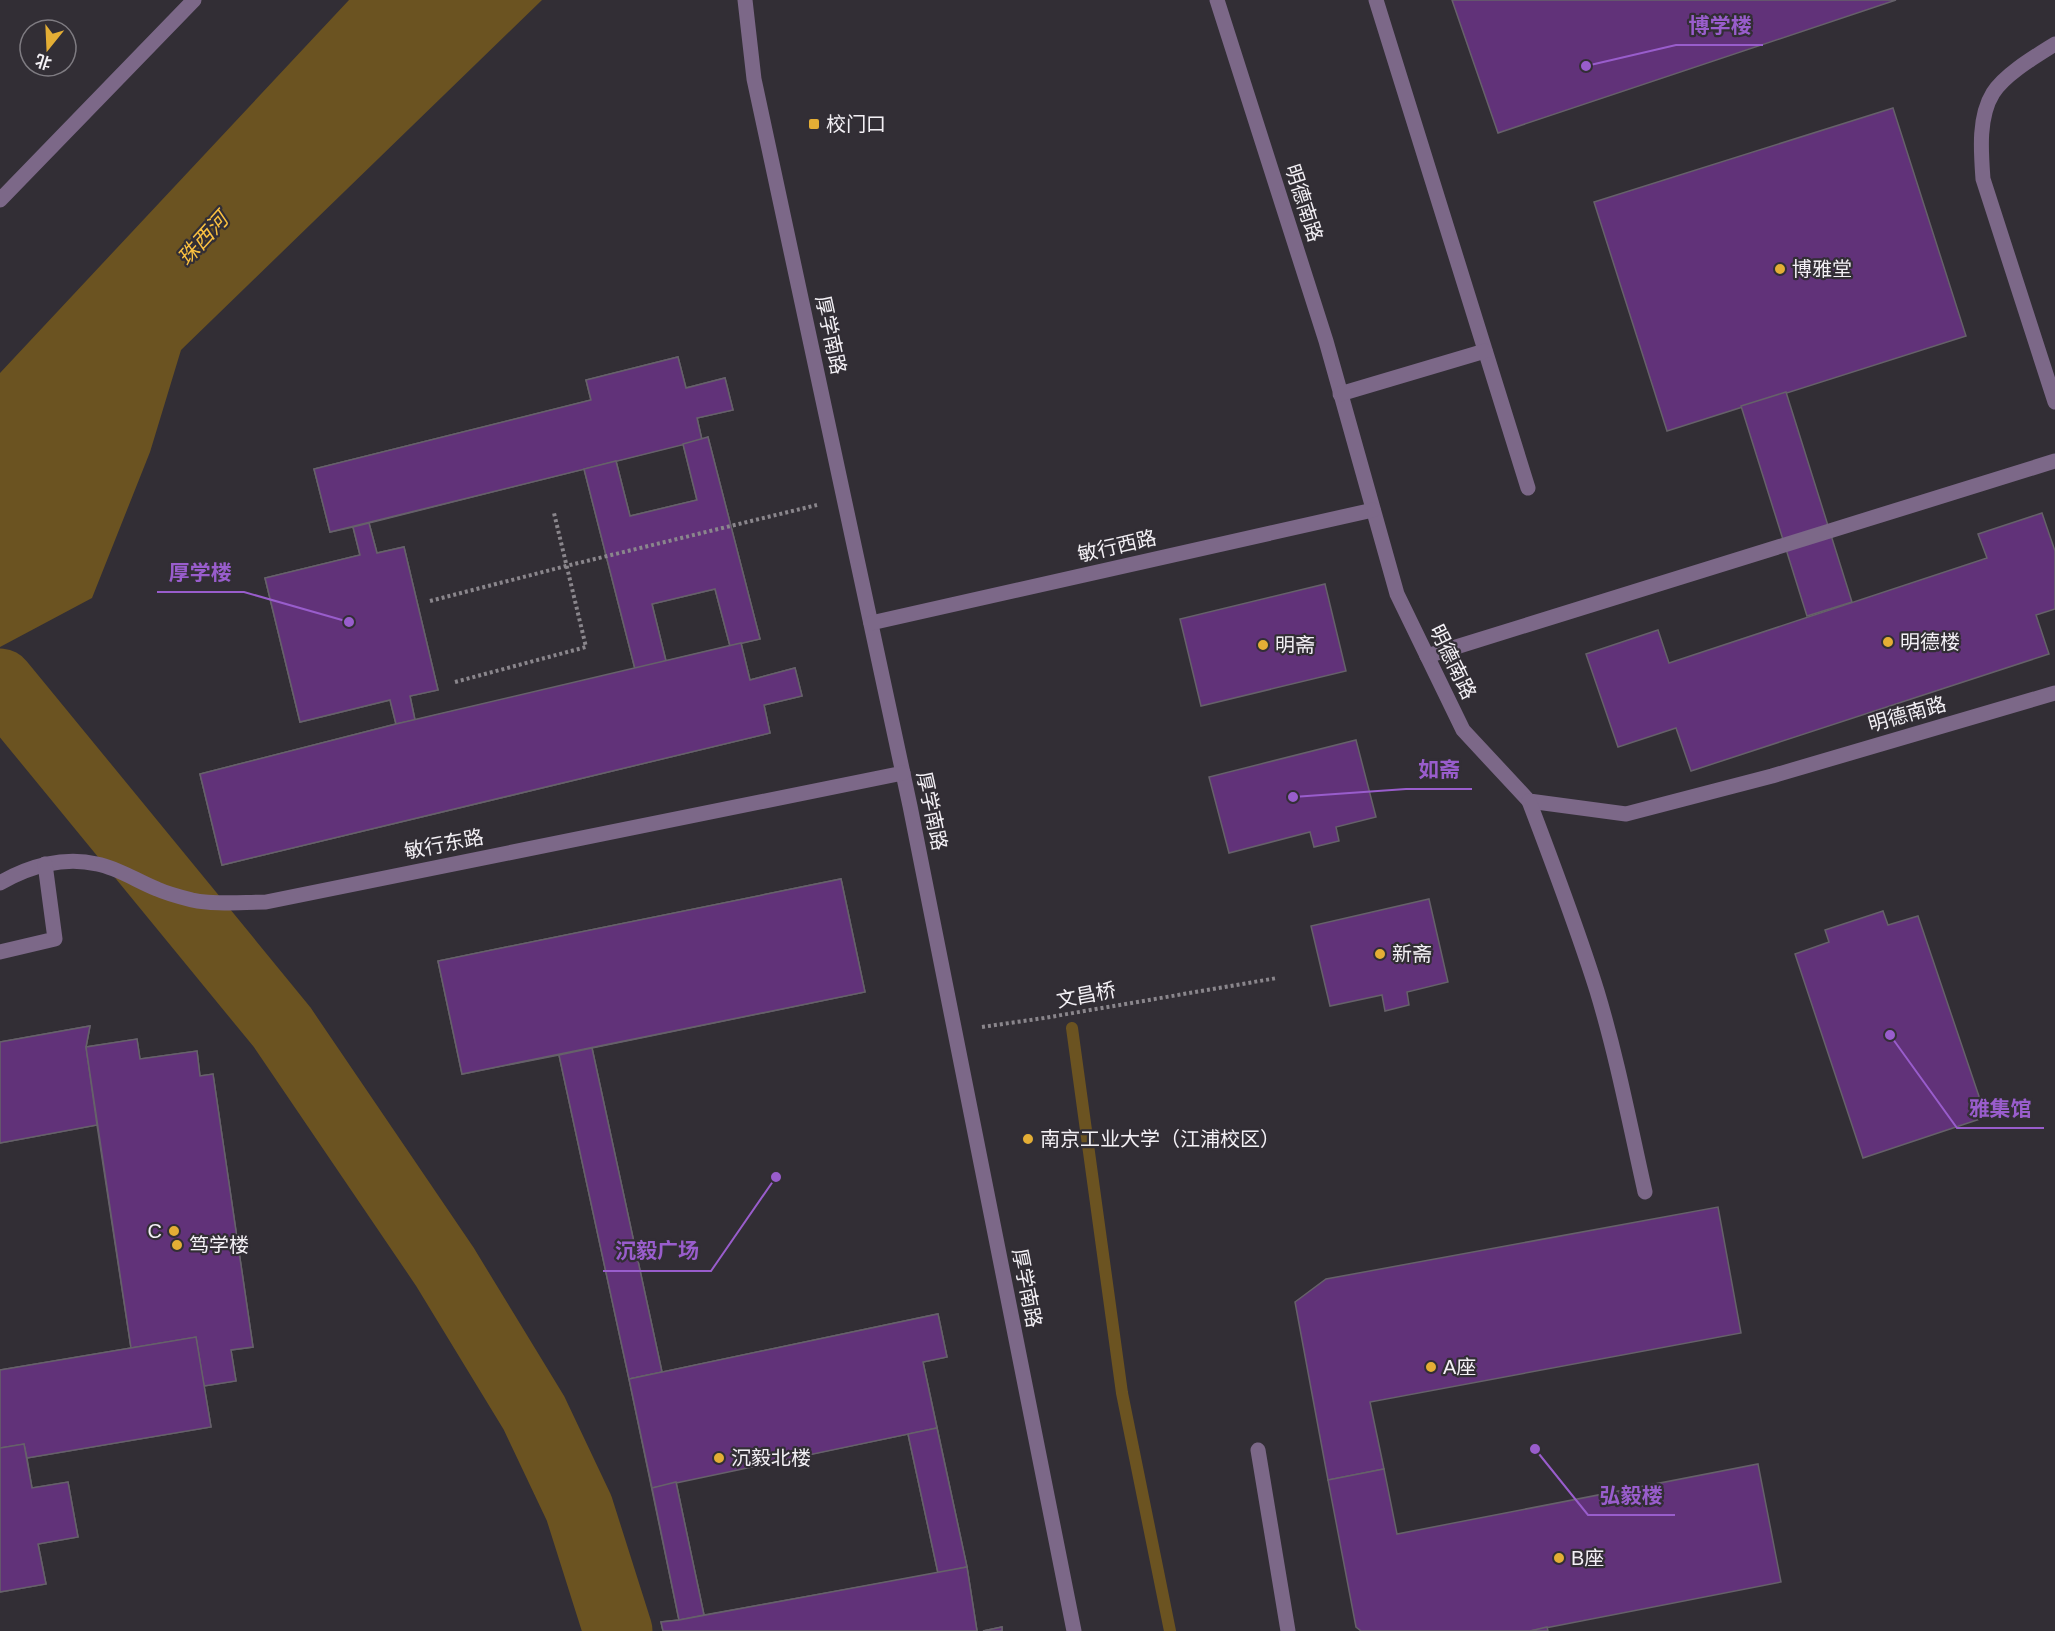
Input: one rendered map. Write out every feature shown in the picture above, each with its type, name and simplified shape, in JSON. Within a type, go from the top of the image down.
[{"type":"street","points":[[0,200],[194,0]]},
{"type":"street","name":"厚学南路","points":[[745,0],[754,79],[903,773],[1074,1631]]},
{"type":"street","name":"明德南路","points":[[1217,0],[1326,342],[1397,594],[1463,730],[1529,801],[1626,814],[1772,776],[2055,693]]},
{"type":"street","points":[[1376,0],[1528,488]]},
{"type":"street","points":[[2055,44],[2019,67],[1993,93],[1982,122],[1981,147],[1983,179],[2055,402]]},
{"type":"street","points":[[1340,394],[1485,351]]},
{"type":"street","points":[[1427,656],[2055,461]]},
{"type":"street","name":"敏行西路","points":[[871,623],[1373,510]]},
{"type":"street","name":"敏行东路","points":[[0,883],[45,864],[71,860],[99,864],[157,890],[195,900],[240,902],[277,899],[903,773]]},
{"type":"street","points":[[1529,801],[1568,903],[1597,992],[1645,1192]]},
{"type":"street","points":[[0,952],[55,939],[45,864]]},
{"type":"street","points":[[1258,1450],[1288,1631]]},
{"type":"path","points":[[430,601],[844,499]]},
{"type":"path","points":[[455,682],[586,646],[554,513]]},
{"type":"path","name":"文昌桥","points":[[954,1031],[1277,978]]},
{"type":"water","name":"珠西河","points":[[349,0],[542,0],[181,350],[150,452],[92,598],[0,647],[0,373]]},
{"type":"building","points":[[1452,0],[1896,0],[1498,133]]},
{"type":"building","name":"博雅堂","points":[[1893,108],[1966,336],[1667,431],[1594,202]]},
{"type":"building","points":[[678,357],[686,388],[725,378],[733,410],[697,418],[702,440],[708,437],[760,639],[741,643],[750,680],[795,668],[802,696],[764,705],[770,733],[222,865],[200,774],[396,724],[390,700],[300,722],[265,578],[360,555],[353,527],[330,532],[314,469],[591,400],[586,380]],"holes":[[[683,444],[697,500],[630,516],[616,461]],[[584,469],[635,669],[415,720],[410,696],[438,690],[404,547],[377,553],[369,523]],[[715,589],[730,646],[666,661],[652,604]]]},
{"type":"building","points":[[678,357],[686,388],[725,378],[733,410],[697,418],[702,440],[330,532],[314,469],[591,400],[586,380]]},
{"type":"building","points":[[1786,392],[1852,602],[1807,616],[1741,406]]},
{"type":"building","points":[[708,437],[760,639],[730,646],[715,589],[652,604],[666,661],[635,669],[584,469],[616,461],[630,516],[697,500],[683,444]]},
{"type":"building","name":"明德楼","points":[[2042,513],[2055,551],[2055,609],[2036,615],[2049,654],[1691,771],[1676,728],[1618,747],[1586,654],[1658,630],[1669,663],[1987,558],[1978,534]]},
{"type":"building","points":[[369,523],[377,553],[404,547],[438,690],[410,696],[415,720],[396,724],[390,700],[300,722],[265,578],[360,555],[353,527]]},
{"type":"building","name":"明斋","points":[[1325,584],[1346,671],[1201,706],[1180,619]]},
{"type":"building","points":[[741,643],[750,680],[795,668],[802,696],[764,705],[770,733],[222,865],[200,774],[396,724]]},
{"type":"building","points":[[1356,740],[1376,817],[1336,827],[1339,841],[1314,847],[1310,832],[1229,853],[1209,777]]},
{"type":"building","points":[[841,879],[865,992],[592,1048],[662,1372],[629,1379],[559,1055],[462,1074],[438,961]]},
{"type":"building","points":[[841,879],[865,992],[462,1074],[438,961]]},
{"type":"building","name":"新斋","points":[[1429,899],[1448,982],[1407,992],[1409,1005],[1385,1011],[1382,995],[1330,1006],[1311,926]]},
{"type":"building","points":[[1883,911],[1888,925],[1918,916],[1986,1117],[1863,1158],[1795,954],[1829,942],[1825,930]]},
{"type":"building","name":"笃学楼","points":[[90,1026],[86,1047],[137,1039],[140,1059],[197,1051],[200,1076],[213,1074],[253,1347],[231,1350],[236,1381],[204,1386],[211,1427],[27,1458],[32,1488],[68,1482],[78,1537],[38,1544],[46,1584],[0,1592],[0,1370],[131,1348],[97,1125],[0,1143],[0,1042]]},
{"type":"building","points":[[90,1026],[86,1047],[97,1125],[0,1143],[0,1042]]},
{"type":"building","name":"C","points":[[137,1039],[140,1059],[197,1051],[200,1076],[213,1074],[253,1347],[231,1350],[236,1381],[204,1386],[196,1337],[131,1348],[86,1047]]},
{"type":"building","points":[[592,1048],[662,1372],[629,1379],[559,1055]]},
{"type":"building","name":"A座","points":[[1718,1207],[1741,1333],[1370,1402],[1384,1469],[1328,1480],[1295,1302],[1326,1279]]},
{"type":"building","name":"沉毅北楼","points":[[938,1314],[947,1357],[923,1362],[967,1567],[977,1631],[663,1631],[661,1622],[679,1620],[629,1379]],"holes":[[[908,1434],[938,1573],[704,1615],[676,1482]]]},
{"type":"building","name":"沉毅北楼","points":[[938,1314],[947,1357],[923,1362],[937,1428],[652,1488],[629,1379]]},
{"type":"building","points":[[196,1337],[211,1427],[27,1458],[24,1444],[0,1448],[0,1370]]},
{"type":"building","points":[[937,1428],[967,1567],[938,1573],[908,1434]]},
{"type":"building","points":[[24,1444],[32,1488],[68,1482],[78,1537],[38,1544],[46,1584],[0,1592],[0,1448]]},
{"type":"building","name":"B座","points":[[1758,1464],[1781,1582],[1530,1631],[1361,1631],[1356,1627],[1328,1480],[1384,1469],[1397,1534]]},
{"type":"building","points":[[676,1482],[704,1615],[679,1620],[652,1488]]},
{"type":"building","points":[[967,1567],[977,1631],[663,1631],[661,1622],[679,1620]]},
{"type":"building","points":[[1002,1627],[1002,1631],[983,1631]]},
{"type":"building","points":[[1002,1627],[1002,1631],[983,1631]]},
{"type":"building","points":[[1547,1627],[1548,1631],[1530,1631]]},
{"type":"waterway","points":[[0,683],[282,1027],[445,1267],[534,1413],[579,1508],[618,1631]]},
{"type":"waterway","points":[[1072,1028],[1122,1393],[1170,1631]]},
{"type":"place","name":"博学楼","points":[[1586,66]]},
{"type":"place","name":"校门口","points":[[814,124]]},
{"type":"place","name":"博雅堂","points":[[1780,269]]},
{"type":"place","name":"厚学楼","points":[[349,622]]},
{"type":"place","name":"明德楼","points":[[1888,642]]},
{"type":"place","name":"明斋","points":[[1263,645]]},
{"type":"place","name":"如斋","points":[[1293,797]]},
{"type":"place","name":"新斋","points":[[1380,954]]},
{"type":"place","name":"雅集馆","points":[[1890,1035]]},
{"type":"place","name":"南京工业大学（江浦校区）","points":[[1028,1139]]},
{"type":"place","name":"沉毅广场","points":[[776,1177]]},
{"type":"place","name":"C","points":[[174,1231]]},
{"type":"place","name":"笃学楼","points":[[177,1245]]},
{"type":"place","name":"A座","points":[[1431,1367]]},
{"type":"place","name":"弘毅楼","points":[[1535,1449]]},
{"type":"place","name":"沉毅北楼","points":[[719,1458]]},
{"type":"place","name":"B座","points":[[1559,1558]]}]
